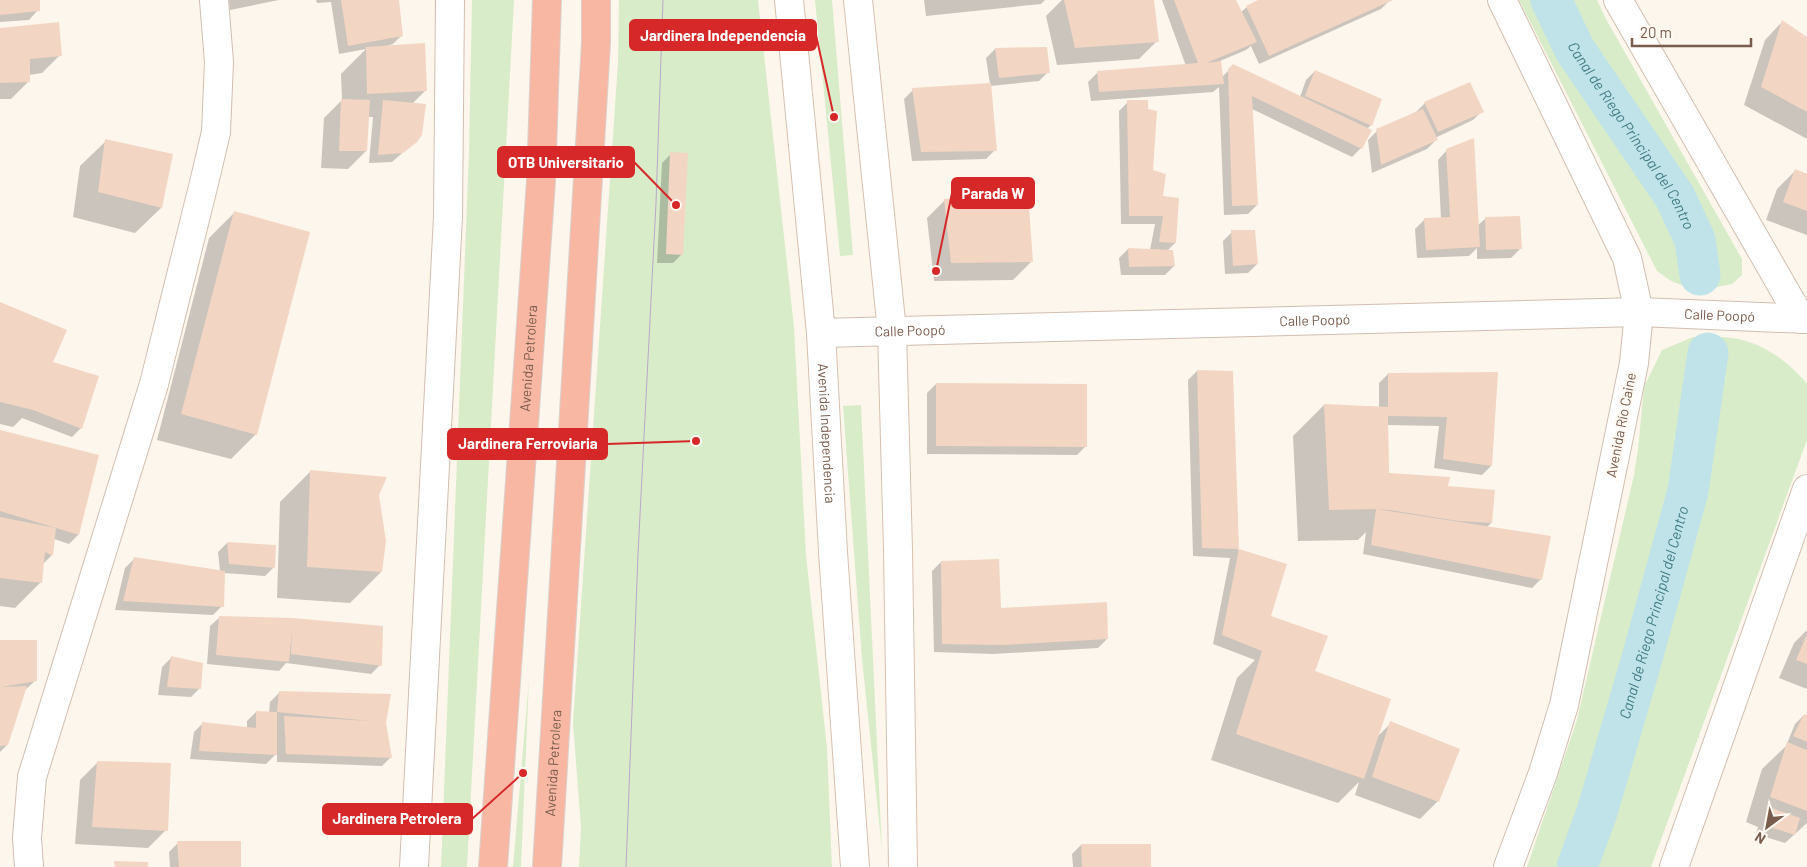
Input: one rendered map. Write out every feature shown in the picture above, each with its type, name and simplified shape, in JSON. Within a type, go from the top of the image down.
[{"type":"highway","name":"Avenida Petrolera","points":[[493,867],[541,181],[547,0]]},
{"type":"highway","name":"Avenida Petrolera","points":[[548,867],[596,43],[596,0]]},
{"type":"street","points":[[28,867],[27,838],[32,777],[154,384],[216,132],[219,62],[214,0]]},
{"type":"street","points":[[414,867],[448,217],[450,0]]},
{"type":"street","name":"Avenida Independencia","points":[[789,0],[821,332],[833,552],[855,867]]},
{"type":"street","points":[[858,0],[892,331],[898,550],[903,867]]},
{"type":"street","name":"Avenida Río Caine","points":[[1502,0],[1627,258],[1638,312],[1634,363],[1622,427],[1564,705],[1543,773],[1508,867]]},
{"type":"street","points":[[1618,0],[1804,319]]},
{"type":"street","name":"Calle Poopó","points":[[821,332],[1638,312],[1804,319]]},
{"type":"street","points":[[1674,867],[1807,489]]},
{"type":"green space","points":[[472,0],[514,0],[467,867],[441,867],[469,152]]},
{"type":"green space","points":[[619,0],[758,0],[794,327],[806,555],[827,748],[832,867],[579,867],[581,828],[573,723],[618,62]]},
{"type":"green space","points":[[815,0],[832,0],[853,255],[840,256]]},
{"type":"green space","points":[[1519,0],[1597,0],[1742,259],[1742,275],[1732,284],[1697,291],[1671,281],[1657,271]]},
{"type":"green space","points":[[1693,337],[1727,337],[1743,340],[1764,348],[1783,360],[1807,384],[1807,440],[1651,867],[1527,867],[1577,720],[1634,475],[1644,387],[1662,350]]},
{"type":"green space","points":[[861,405],[882,850],[862,659],[843,406]]},
{"type":"green space","points":[[529,679],[521,867],[513,867]]},
{"type":"building","points":[[0,0],[40,0],[40,11],[0,15]]},
{"type":"building","points":[[341,0],[399,0],[403,36],[348,46]]},
{"type":"building","points":[[1064,0],[1154,0],[1159,42],[1075,48]]},
{"type":"building","points":[[1174,0],[1236,0],[1257,42],[1206,63],[1221,61],[1224,84],[1099,92],[1097,71],[1198,63]]},
{"type":"building","points":[[1258,0],[1393,0],[1269,56],[1246,6]]},
{"type":"building","points":[[1782,20],[1807,37],[1807,112],[1761,87]]},
{"type":"building","points":[[59,22],[62,56],[30,59],[30,82],[0,83],[0,28]]},
{"type":"building","points":[[425,43],[427,91],[367,94],[366,47]]},
{"type":"building","points":[[1047,47],[1050,73],[999,78],[995,48]]},
{"type":"building","points":[[1233,64],[1372,130],[1362,149],[1252,96],[1258,205],[1232,206],[1228,69]]},
{"type":"building","points":[[1315,70],[1382,99],[1372,126],[1305,96]]},
{"type":"building","points":[[1470,82],[1484,112],[1438,132],[1424,102]]},
{"type":"building","points":[[991,83],[997,151],[921,152],[912,88]]},
{"type":"building","points":[[341,99],[370,100],[367,151],[339,151]]},
{"type":"building","points":[[383,100],[426,104],[422,135],[417,142],[403,153],[378,155]]},
{"type":"building","points":[[1127,100],[1148,100],[1148,109],[1157,111],[1153,170],[1166,174],[1163,196],[1179,198],[1176,243],[1159,242],[1163,216],[1129,216]]},
{"type":"building","points":[[1423,109],[1438,140],[1381,165],[1376,129]]},
{"type":"building","points":[[1474,138],[1480,247],[1426,250],[1424,218],[1450,217],[1446,149]]},
{"type":"building","points":[[105,139],[173,154],[162,208],[98,192]]},
{"type":"building","points":[[670,152],[688,153],[683,255],[666,254]]},
{"type":"building","points":[[1795,169],[1807,174],[1807,211],[1783,202]]},
{"type":"building","points":[[1028,194],[1033,262],[951,263],[944,199]]},
{"type":"building","points":[[234,211],[310,232],[257,435],[181,414]]},
{"type":"building","points":[[1520,216],[1522,249],[1486,250],[1485,217]]},
{"type":"building","points":[[1231,230],[1255,230],[1258,264],[1233,266]]},
{"type":"building","points":[[1128,248],[1173,250],[1175,266],[1129,267]]},
{"type":"building","points":[[0,302],[67,330],[53,362],[99,376],[82,429],[33,410],[0,402]]},
{"type":"building","points":[[1197,370],[1233,371],[1239,549],[1202,548]]},
{"type":"building","points":[[1498,372],[1492,466],[1443,459],[1447,417],[1388,416],[1389,473],[1450,477],[1448,486],[1495,490],[1492,523],[1458,521],[1376,509],[1329,510],[1324,404],[1388,407],[1388,373]]},
{"type":"building","points":[[936,383],[1087,384],[1087,447],[936,446]]},
{"type":"building","points":[[0,430],[99,455],[79,535],[0,511]]},
{"type":"building","points":[[310,470],[387,477],[379,495],[386,541],[382,572],[307,567]]},
{"type":"building","points":[[1376,509],[1551,536],[1542,580],[1371,545]]},
{"type":"building","points":[[0,517],[56,528],[53,556],[45,552],[42,583],[0,578]]},
{"type":"building","points":[[227,542],[276,545],[275,568],[229,564]]},
{"type":"building","points":[[1239,549],[1287,564],[1271,616],[1328,636],[1315,671],[1391,699],[1364,779],[1236,734],[1262,651],[1222,635]]},
{"type":"building","points":[[134,557],[225,571],[224,607],[123,601]]},
{"type":"building","points":[[999,559],[1001,608],[1107,602],[1108,639],[1003,645],[942,644],[941,561]]},
{"type":"building","points":[[219,616],[292,618],[383,626],[382,666],[291,654],[292,631],[289,662],[216,655]]},
{"type":"building","points":[[1807,634],[1807,664],[1796,660]]},
{"type":"building","points":[[0,640],[37,640],[37,681],[1,687],[27,686],[8,745],[0,746]]},
{"type":"building","points":[[171,656],[203,663],[201,689],[167,687]]},
{"type":"building","points":[[279,691],[391,694],[386,723],[392,758],[286,754],[284,716],[370,721],[277,712]]},
{"type":"building","points":[[256,711],[277,712],[277,755],[199,751],[202,722],[256,728]]},
{"type":"building","points":[[1804,714],[1807,715],[1807,742],[1793,736]]},
{"type":"building","points":[[1390,721],[1460,749],[1439,802],[1372,777]]},
{"type":"building","points":[[1787,742],[1807,750],[1807,811],[1770,797]]},
{"type":"building","points":[[97,761],[171,763],[168,831],[92,827]]},
{"type":"building","points":[[1769,807],[1800,818],[1795,835],[1764,825]]},
{"type":"building","points":[[177,841],[241,841],[241,867],[179,867]]},
{"type":"building","points":[[1081,844],[1151,844],[1151,867],[1082,867]]},
{"type":"building","points":[[114,861],[148,862],[148,867],[115,867]]},
{"type":"waterway","name":"Canal de Riego Principal del Centro","points":[[1551,0],[1575,50],[1675,197],[1695,240],[1700,275]]},
{"type":"waterway","name":"Canal de Riego Principal del Centro","points":[[1577,867],[1597,812],[1688,491],[1708,353]]},
{"type":"tram line","points":[[626,867],[638,554],[656,203],[663,0]]},
{"type":"place","name":"Jardinera Independencia","points":[[834,117]]},
{"type":"place","name":"OTB Universitario","points":[[676,205]]},
{"type":"place","name":"Parada W","points":[[936,271]]},
{"type":"place","name":"Jardinera Ferroviaria","points":[[696,441]]},
{"type":"place","name":"Jardinera Petrolera","points":[[523,773]]}]
